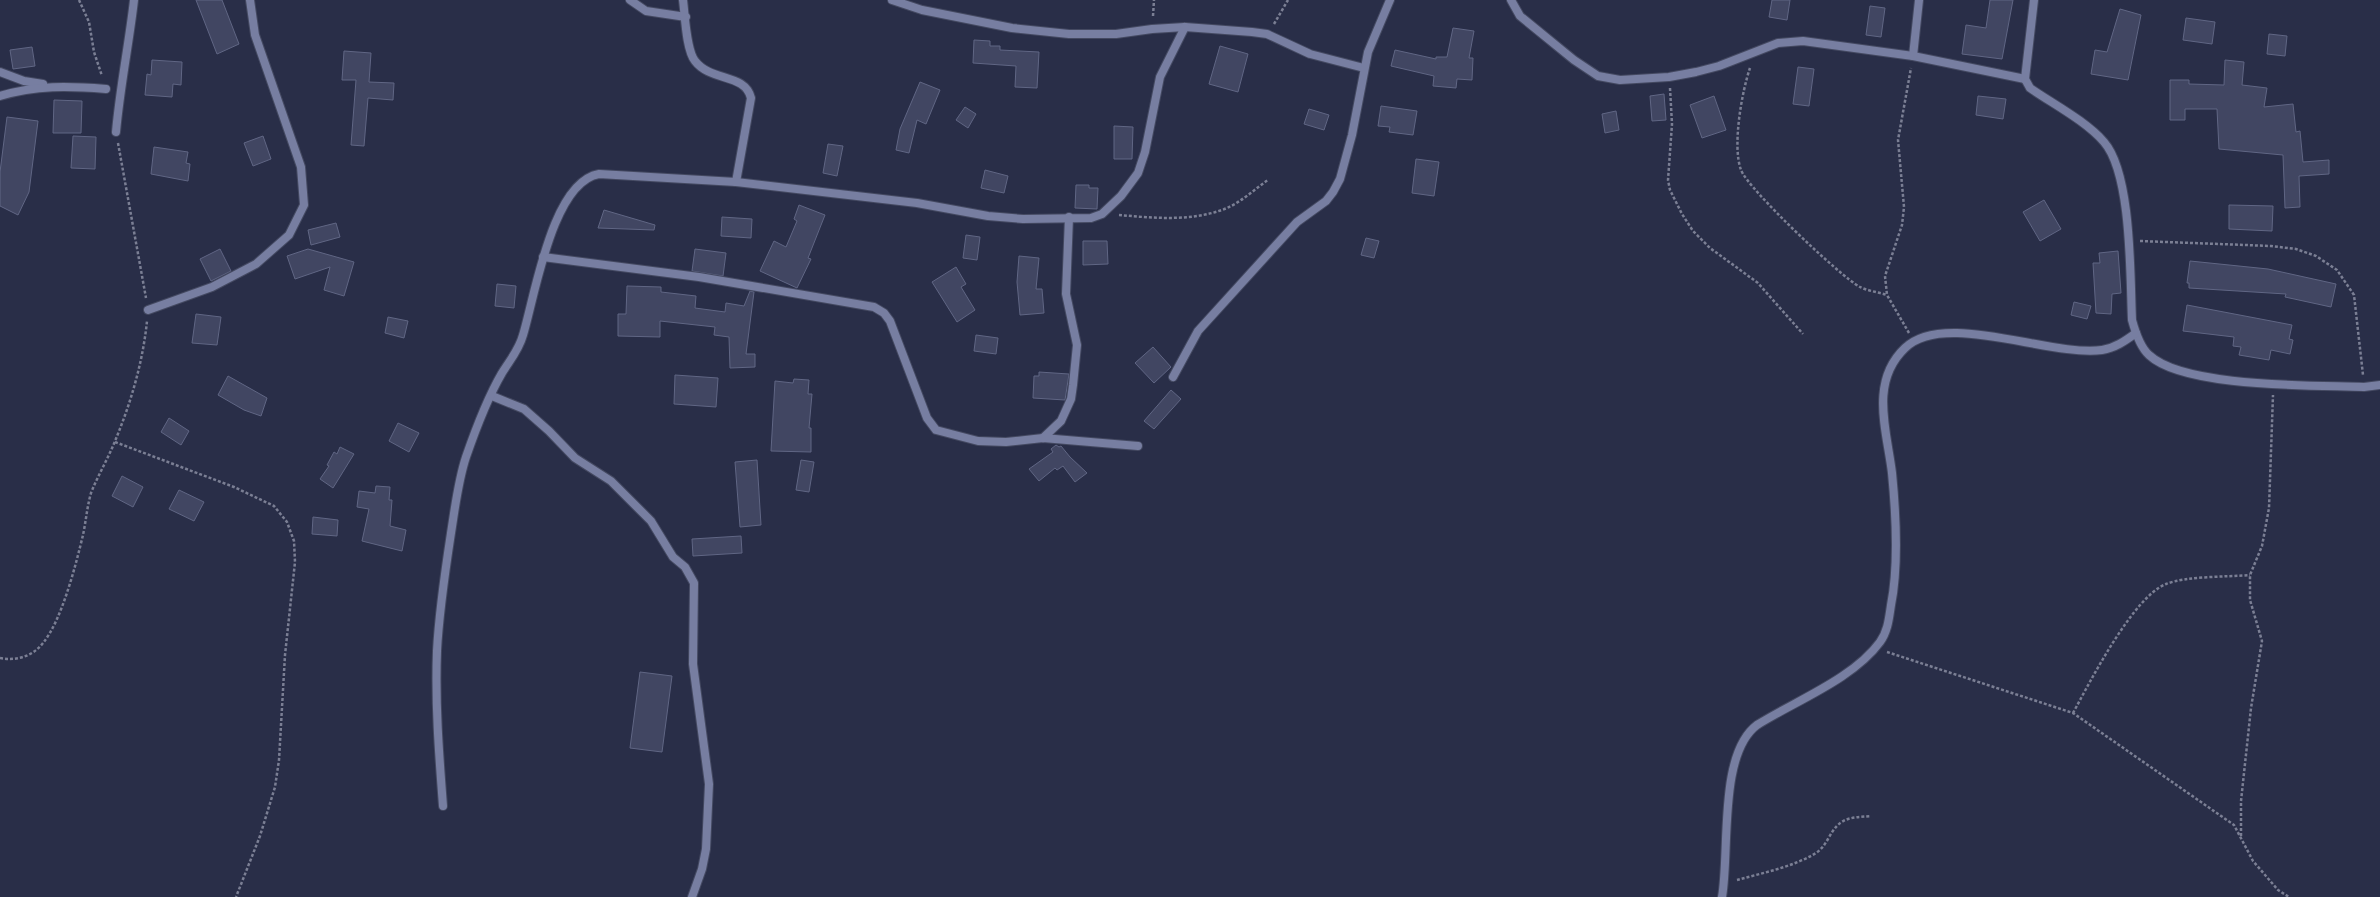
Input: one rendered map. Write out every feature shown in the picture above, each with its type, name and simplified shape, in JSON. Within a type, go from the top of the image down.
[{"type":"street","points":[[116,132],[120,83],[129,41],[134,0]]},
{"type":"street","points":[[148,310],[212,287],[256,264],[290,235],[304,205],[301,167],[255,35],[250,0]]},
{"type":"street","points":[[630,0],[646,11],[686,17]]},
{"type":"street","points":[[683,0],[694,60],[706,72],[743,84],[749,90],[751,98],[736,182]]},
{"type":"street","points":[[892,0],[922,10],[1012,28],[1068,34],[1100,35],[1185,27],[1233,29],[1267,34],[1310,54],[1364,68]]},
{"type":"street","points":[[1173,377],[1198,331],[1296,222],[1326,201],[1333,192],[1340,179],[1360,103],[1364,68],[1390,0]]},
{"type":"street","points":[[1511,0],[1520,16],[1543,36],[1598,76],[1620,80],[1669,78],[1719,66],[1778,42],[1803,41],[1913,56],[2025,79]]},
{"type":"street","points":[[1913,56],[1918,0]]},
{"type":"street","points":[[2034,0],[2025,79],[2030,88],[2097,134],[2105,144],[2119,178],[2129,240],[2132,320],[2136,333],[2150,357],[2177,369],[2216,380],[2364,387],[2380,385]]},
{"type":"street","points":[[443,806],[437,721],[437,651],[443,584],[466,458],[502,374],[520,344],[543,257],[562,206],[574,189],[588,176],[599,174],[736,182],[917,203],[988,216],[1023,219],[1069,217],[1091,218],[1102,214],[1130,186],[1138,173],[1145,152],[1160,77],[1185,27]]},
{"type":"street","points":[[0,72],[24,81],[53,86],[106,89]]},
{"type":"street","points":[[0,96],[22,89],[53,86]]},
{"type":"street","points":[[1043,438],[1061,421],[1071,399],[1073,384],[1077,344],[1066,294],[1069,217]]},
{"type":"street","points":[[543,257],[699,277],[874,307],[884,313],[890,320],[927,418],[936,430],[978,441],[993,442],[1043,438],[1138,446]]},
{"type":"street","points":[[1722,897],[1725,883],[1726,838],[1735,758],[1745,736],[1756,725],[1850,670],[1874,648],[1883,637],[1888,624],[1894,593],[1896,558],[1892,474],[1882,408],[1887,372],[1897,356],[1914,341],[1923,336],[1947,332],[2052,347],[2094,350],[2111,348],[2136,333]]},
{"type":"street","points":[[492,396],[524,409],[549,431],[574,458],[616,486],[651,522],[673,557],[685,567],[694,583],[693,664],[709,784],[706,849],[702,869],[692,897]]},
{"type":"path","points":[[79,0],[89,22],[94,52],[106,89]]},
{"type":"path","points":[[1152,29],[1154,0]]},
{"type":"path","points":[[1267,34],[1288,0]]},
{"type":"path","points":[[1757,50],[1745,81],[1741,105],[1738,143],[1741,170],[1749,183],[1784,220],[1836,269],[1860,287],[1887,294]]},
{"type":"path","points":[[1913,56],[1898,140],[1904,207],[1902,225],[1885,276],[1887,294],[1897,316],[1914,341]]},
{"type":"path","points":[[1669,78],[1672,124],[1668,180],[1670,190],[1682,214],[1693,231],[1710,248],[1758,283],[1803,334]]},
{"type":"path","points":[[0,658],[13,661],[30,654],[43,643],[58,617],[82,538],[91,495],[103,463],[115,442],[134,386],[146,331],[148,310],[116,132]]},
{"type":"path","points":[[1102,214],[1162,218],[1206,214],[1227,208],[1268,180]]},
{"type":"path","points":[[2129,240],[2270,246],[2296,249],[2316,256],[2337,270],[2354,295],[2364,387]]},
{"type":"path","points":[[2241,838],[2241,801],[2251,708],[2262,641],[2250,600],[2250,575],[2262,546],[2269,508],[2273,383]]},
{"type":"path","points":[[115,442],[234,487],[274,506],[287,522],[294,541],[295,562],[288,607],[277,774],[260,836],[236,897]]},
{"type":"path","points":[[2073,714],[2113,641],[2145,601],[2165,584],[2250,575]]},
{"type":"path","points":[[1874,648],[2073,714],[2234,825],[2253,861],[2278,890],[2289,897]]},
{"type":"path","points":[[1725,883],[1797,862],[1815,854],[1824,845],[1839,822],[1847,818],[1871,816]]},
{"type":"building","points":[[196,0],[222,0],[239,44],[217,54]]},
{"type":"building","points":[[1772,0],[1790,0],[1787,20],[1769,17]]},
{"type":"building","points":[[1990,0],[2013,0],[2002,59],[1962,54],[1966,25],[1986,28]]},
{"type":"building","points":[[1870,6],[1885,8],[1881,37],[1866,35]]},
{"type":"building","points":[[2120,9],[2141,15],[2128,80],[2091,74],[2095,50],[2107,52]]},
{"type":"building","points":[[2186,18],[2215,22],[2212,44],[2183,40]]},
{"type":"building","points":[[1453,28],[1474,31],[1469,58],[1473,58],[1472,80],[1457,79],[1456,88],[1433,86],[1434,76],[1391,66],[1395,50],[1436,59],[1436,57],[1447,57]]},
{"type":"building","points":[[2269,34],[2287,36],[2285,56],[2267,54]]},
{"type":"building","points":[[974,40],[990,41],[990,46],[1000,46],[1000,50],[1039,52],[1037,88],[1015,87],[1016,66],[973,63]]},
{"type":"building","points":[[1220,46],[1248,54],[1238,92],[1209,84]]},
{"type":"building","points":[[32,47],[35,66],[13,69],[10,50]]},
{"type":"building","points":[[344,51],[371,53],[369,82],[394,83],[393,100],[368,98],[364,146],[351,145],[356,80],[342,80]]},
{"type":"building","points":[[152,60],[182,62],[181,85],[173,84],[172,97],[145,95],[147,74],[151,75]]},
{"type":"building","points":[[2225,60],[2244,62],[2242,85],[2267,88],[2264,107],[2293,104],[2296,132],[2300,131],[2303,162],[2329,160],[2329,174],[2299,176],[2300,207],[2285,208],[2283,155],[2219,149],[2217,109],[2185,109],[2185,120],[2170,120],[2170,80],[2189,80],[2189,84],[2224,85]]},
{"type":"building","points":[[1798,67],[1814,69],[1809,106],[1793,104]]},
{"type":"building","points":[[920,82],[940,90],[926,124],[917,120],[909,153],[896,150],[900,129]]},
{"type":"building","points":[[1664,94],[1666,120],[1652,121],[1650,96]]},
{"type":"building","points":[[1714,96],[1726,130],[1702,138],[1690,105]]},
{"type":"building","points":[[1978,96],[2006,99],[2003,119],[1976,115]]},
{"type":"building","points":[[54,100],[82,101],[81,133],[53,133]]},
{"type":"building","points":[[1381,106],[1417,111],[1413,135],[1389,132],[1390,127],[1378,126]]},
{"type":"building","points":[[965,107],[976,114],[968,128],[956,120]]},
{"type":"building","points":[[1309,109],[1329,115],[1324,130],[1304,124]]},
{"type":"building","points":[[1616,111],[1619,130],[1605,133],[1602,114]]},
{"type":"building","points":[[7,117],[38,121],[29,192],[18,215],[0,206],[0,172]]},
{"type":"building","points":[[1114,126],[1133,127],[1132,159],[1114,159]]},
{"type":"building","points":[[73,136],[96,137],[95,169],[71,168]]},
{"type":"building","points":[[263,136],[271,159],[253,166],[244,143]]},
{"type":"building","points":[[828,144],[843,146],[837,176],[823,173]]},
{"type":"building","points":[[154,147],[188,152],[186,163],[190,164],[188,181],[151,174]]},
{"type":"building","points":[[1416,159],[1439,162],[1434,196],[1412,193]]},
{"type":"building","points":[[985,170],[1008,176],[1004,193],[981,188]]},
{"type":"building","points":[[1076,185],[1089,185],[1089,188],[1098,188],[1097,209],[1075,208]]},
{"type":"building","points":[[2044,200],[2061,229],[2040,241],[2023,212]]},
{"type":"building","points":[[799,205],[825,215],[808,258],[811,259],[797,288],[760,271],[774,241],[786,247],[797,221],[794,219]]},
{"type":"building","points":[[2229,205],[2273,206],[2272,231],[2229,229]]},
{"type":"building","points":[[604,210],[655,225],[654,230],[598,228]]},
{"type":"building","points":[[722,217],[752,219],[751,238],[721,236]]},
{"type":"building","points":[[336,223],[340,237],[311,245],[308,230]]},
{"type":"building","points":[[966,235],[980,237],[977,260],[963,258]]},
{"type":"building","points":[[1366,238],[1379,241],[1374,258],[1361,255]]},
{"type":"building","points":[[1083,241],[1107,241],[1108,264],[1083,265]]},
{"type":"building","points":[[220,249],[231,271],[211,281],[200,259]]},
{"type":"building","points":[[308,249],[354,262],[344,296],[324,290],[330,267],[295,279],[287,256]]},
{"type":"building","points":[[695,249],[726,253],[723,276],[692,271]]},
{"type":"building","points":[[2118,251],[2121,293],[2112,294],[2111,314],[2096,313],[2093,263],[2100,263],[2099,253]]},
{"type":"building","points":[[1019,256],[1039,258],[1036,289],[1042,289],[1044,313],[1020,315],[1017,282]]},
{"type":"building","points":[[2190,261],[2268,269],[2336,284],[2331,307],[2285,297],[2286,294],[2189,288],[2189,283],[2187,283]]},
{"type":"building","points":[[956,267],[966,284],[961,287],[975,310],[957,322],[932,282]]},
{"type":"building","points":[[497,284],[516,286],[514,308],[495,306]]},
{"type":"building","points":[[627,286],[661,287],[661,292],[696,296],[695,308],[725,312],[726,303],[744,306],[750,291],[754,292],[746,354],[755,354],[755,367],[730,368],[729,337],[714,335],[715,327],[660,321],[660,337],[618,336],[618,314],[626,314]]},
{"type":"building","points":[[2074,302],[2091,306],[2087,319],[2071,315]]},
{"type":"building","points":[[2187,305],[2292,325],[2289,339],[2293,340],[2290,354],[2271,350],[2269,360],[2239,355],[2241,347],[2233,346],[2234,337],[2183,331]]},
{"type":"building","points":[[196,314],[221,317],[217,345],[192,343]]},
{"type":"building","points":[[388,317],[408,321],[404,338],[385,333]]},
{"type":"building","points":[[976,335],[998,338],[996,354],[974,351]]},
{"type":"building","points":[[1153,347],[1171,367],[1154,383],[1135,363]]},
{"type":"building","points":[[1039,372],[1069,374],[1065,400],[1033,398],[1034,376],[1039,376]]},
{"type":"building","points":[[675,375],[718,378],[716,407],[674,404]]},
{"type":"building","points":[[228,376],[267,398],[261,416],[244,410],[218,395]]},
{"type":"building","points":[[794,379],[809,380],[808,394],[812,394],[809,428],[811,428],[811,452],[771,451],[775,381],[793,383]]},
{"type":"building","points":[[1171,390],[1181,399],[1154,429],[1144,421]]},
{"type":"building","points":[[169,418],[189,431],[181,445],[161,432]]},
{"type":"building","points":[[398,423],[419,433],[409,452],[389,441]]},
{"type":"building","points":[[1056,445],[1059,447],[1061,446],[1087,473],[1075,482],[1063,466],[1057,470],[1055,468],[1039,481],[1029,469],[1053,452],[1051,449]]},
{"type":"building","points":[[340,447],[354,454],[333,488],[320,479],[329,466],[327,465],[334,452],[337,454]]},
{"type":"building","points":[[757,460],[761,525],[740,527],[735,462]]},
{"type":"building","points":[[801,460],[814,462],[809,492],[796,490]]},
{"type":"building","points":[[122,476],[143,487],[133,507],[112,496]]},
{"type":"building","points":[[376,486],[390,487],[389,500],[392,500],[390,526],[406,530],[402,551],[362,541],[369,509],[357,507],[359,491],[375,493]]},
{"type":"building","points":[[179,490],[204,502],[194,521],[169,509]]},
{"type":"building","points":[[313,517],[338,520],[337,536],[312,534]]},
{"type":"building","points":[[741,536],[742,553],[693,556],[692,539]]},
{"type":"building","points":[[640,672],[672,676],[662,752],[630,748]]}]
